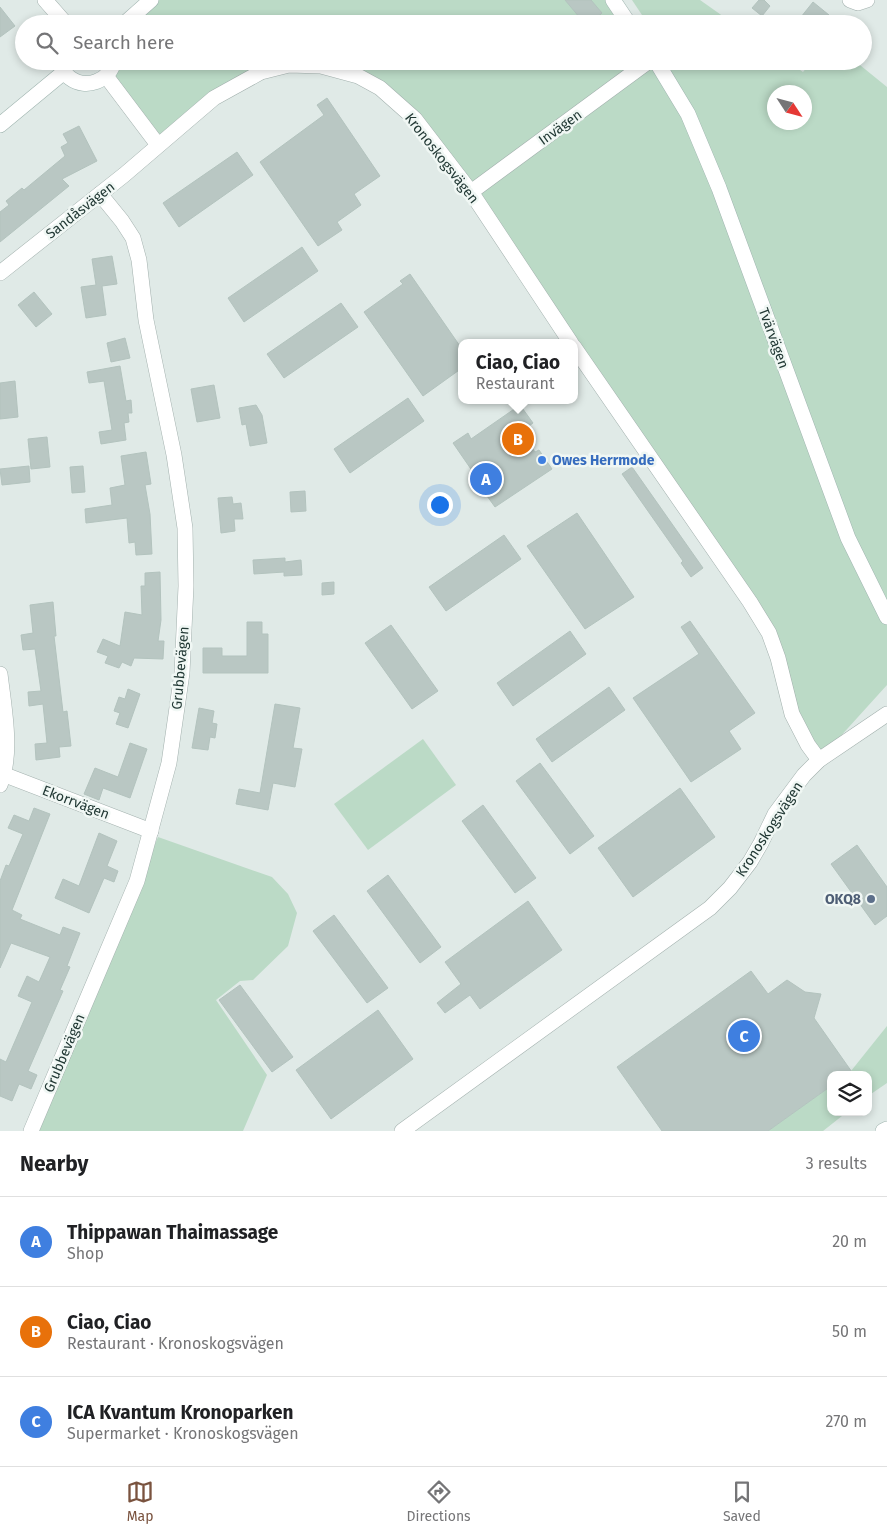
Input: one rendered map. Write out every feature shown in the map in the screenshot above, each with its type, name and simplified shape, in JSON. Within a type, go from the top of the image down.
[{"type":"street","points":[[45,0],[58,15]]},
{"type":"street","points":[[134,15],[151,0]]},
{"type":"street","points":[[613,0],[624,15]]},
{"type":"street","points":[[850,0],[858,3],[867,0]]},
{"type":"street","points":[[0,125],[59,70]]},
{"type":"street","points":[[65,70],[77,81],[84,83],[100,81],[111,70]]},
{"type":"street","name":"Kronoskogsvägen","points":[[158,145],[214,98],[249,78],[269,70]]},
{"type":"street","name":"Kronoskogsvägen","points":[[336,70],[358,76],[380,88],[415,119],[471,192],[568,339]]},
{"type":"street","name":"Invägen","points":[[471,192],[637,70]]},
{"type":"street","name":"Tvärvägen","points":[[661,70],[688,114],[719,188],[848,538],[887,617]]},
{"type":"street","points":[[106,76],[158,145]]},
{"type":"street","name":"Sandåsvägen","points":[[0,273],[100,194],[158,145]]},
{"type":"street","name":"Grubbevägen","points":[[31,1131],[137,881],[170,763],[182,673],[186,586],[185,528],[174,455],[146,320],[139,260],[133,238],[122,220],[100,194]]},
{"type":"street","points":[[578,354],[769,632],[778,658],[792,714],[808,745],[819,760]]},
{"type":"street","points":[[0,674],[7,733],[1,777]]},
{"type":"street","name":"Kronoskogsvägen","points":[[402,1131],[710,908],[730,888],[750,862],[775,814],[804,775],[819,760],[887,714]]},
{"type":"street","name":"Ekorrvägen","points":[[1,777],[151,831]]},
{"type":"street","points":[[883,1131],[887,1129]]},
{"type":"green space","points":[[151,0],[613,0],[623,15],[134,15]]},
{"type":"green space","points":[[632,0],[700,0],[721,15],[642,15]]},
{"type":"green space","points":[[109,70],[340,70],[261,72],[158,145],[106,76]]},
{"type":"green space","points":[[340,70],[800,70],[803,72],[805,70],[866,70],[887,87],[887,685],[819,760],[808,745],[769,633],[578,356],[578,339],[567,339],[415,119]]},
{"type":"green space","points":[[423,739],[456,785],[368,850],[334,804]]},
{"type":"green space","points":[[158,837],[272,877],[288,894],[297,913],[288,946],[253,980],[240,981],[216,1000],[267,1075],[243,1131],[34,1131]]},
{"type":"green space","points":[[887,1026],[887,1083],[872,1093],[872,1071],[851,1071]]},
{"type":"green space","points":[[827,1089],[827,1116],[842,1116],[823,1131],[768,1131]]},
{"type":"building","points":[[565,0],[591,0],[602,13],[600,15],[578,15]]},
{"type":"building","points":[[759,0],[764,0],[770,6],[763,15],[752,8]]},
{"type":"building","points":[[813,2],[829,15],[803,15]]},
{"type":"building","points":[[0,7],[15,26],[0,37]]},
{"type":"building","points":[[327,98],[380,176],[354,194],[361,205],[337,222],[342,230],[318,246],[260,162],[324,115],[317,105]]},
{"type":"building","points":[[79,126],[97,161],[62,179],[69,186],[0,242],[0,212],[9,205],[6,201],[22,188],[24,190],[65,156],[61,147],[68,143],[63,134]]},
{"type":"building","points":[[237,152],[253,175],[179,227],[163,203]]},
{"type":"building","points":[[302,247],[318,271],[244,322],[228,298]]},
{"type":"building","points":[[112,256],[117,284],[102,286],[106,315],[86,318],[81,287],[96,285],[92,259]]},
{"type":"building","points":[[410,274],[458,343],[458,371],[423,396],[364,312],[403,284],[400,281]]},
{"type":"building","points":[[34,292],[52,314],[36,327],[18,305]]},
{"type":"building","points":[[341,303],[358,327],[284,378],[267,354]]},
{"type":"building","points":[[125,338],[130,358],[111,362],[107,343]]},
{"type":"building","points":[[120,366],[126,401],[131,400],[132,413],[128,413],[129,422],[124,423],[126,440],[101,444],[99,432],[112,430],[104,381],[89,383],[87,372]]},
{"type":"building","points":[[15,381],[18,417],[0,419],[0,383]]},
{"type":"building","points":[[214,385],[220,418],[197,422],[191,389]]},
{"type":"building","points":[[408,398],[424,421],[350,473],[334,449]]},
{"type":"building","points":[[256,405],[262,415],[267,443],[250,446],[246,424],[242,425],[239,408]]},
{"type":"building","points":[[520,405],[533,423],[521,432],[535,452],[539,450],[552,469],[495,507],[453,443],[468,433],[471,439]]},
{"type":"building","points":[[47,437],[50,467],[31,469],[28,439]]},
{"type":"building","points":[[146,452],[151,484],[145,485],[150,514],[152,554],[136,555],[135,542],[129,543],[127,518],[86,523],[85,509],[112,505],[110,488],[125,485],[121,456]]},
{"type":"building","points":[[29,466],[30,482],[2,485],[0,469]]},
{"type":"building","points":[[83,466],[85,492],[72,493],[70,467]]},
{"type":"building","points":[[632,467],[703,568],[691,577],[681,563],[683,561],[622,474]]},
{"type":"building","points":[[305,491],[306,511],[291,512],[290,492]]},
{"type":"building","points":[[232,497],[233,504],[241,503],[243,519],[234,519],[235,531],[221,533],[218,498]]},
{"type":"building","points":[[577,513],[634,597],[585,629],[527,546]]},
{"type":"building","points":[[504,535],[521,559],[446,611],[429,587]]},
{"type":"building","points":[[285,558],[285,562],[301,560],[302,575],[284,576],[284,572],[254,574],[253,560]]},
{"type":"building","points":[[160,572],[161,620],[158,641],[164,641],[163,659],[134,658],[131,666],[122,662],[119,668],[105,663],[108,656],[97,652],[103,639],[120,646],[125,612],[142,615],[141,586],[145,586],[145,573]]},
{"type":"building","points":[[334,582],[334,594],[322,595],[322,583]]},
{"type":"building","points":[[53,602],[56,636],[54,636],[63,712],[67,711],[71,746],[59,747],[60,757],[36,760],[35,744],[47,743],[43,704],[29,706],[28,692],[41,691],[35,649],[23,650],[21,635],[33,633],[30,605]]},
{"type":"building","points":[[690,621],[755,713],[729,731],[741,749],[691,782],[633,698],[699,654],[681,627]]},
{"type":"building","points":[[247,622],[262,622],[262,634],[268,634],[268,673],[203,673],[203,648],[222,648],[222,656],[247,656]]},
{"type":"building","points":[[391,625],[438,691],[412,709],[365,643]]},
{"type":"building","points":[[570,631],[586,654],[513,706],[497,683]]},
{"type":"building","points":[[609,687],[625,710],[552,762],[536,739]]},
{"type":"building","points":[[128,689],[140,694],[128,728],[116,724],[120,713],[114,711],[119,697],[125,699]]},
{"type":"building","points":[[275,704],[300,708],[293,748],[302,749],[295,787],[273,783],[268,810],[236,804],[239,789],[260,793]]},
{"type":"building","points":[[199,708],[214,711],[212,723],[217,724],[215,738],[210,737],[208,750],[192,748]]},
{"type":"building","points":[[130,743],[147,749],[130,798],[103,788],[99,800],[84,794],[95,768],[118,777]]},
{"type":"building","points":[[540,763],[594,836],[570,854],[516,781]]},
{"type":"building","points":[[680,788],[715,837],[633,897],[598,848]]},
{"type":"building","points":[[483,805],[536,878],[515,893],[462,821]]},
{"type":"building","points":[[34,808],[50,814],[12,910],[22,915],[20,919],[60,935],[63,927],[80,933],[67,966],[70,967],[60,990],[63,991],[28,1071],[37,1075],[31,1089],[19,1084],[12,1101],[0,1096],[0,1059],[6,1062],[32,1002],[18,996],[27,976],[39,982],[50,957],[11,943],[0,968],[0,881],[6,865],[9,866],[23,834],[8,828],[14,815],[29,821]]},
{"type":"building","points":[[99,833],[117,841],[107,866],[118,871],[114,882],[104,878],[89,913],[55,898],[63,879],[79,886]]},
{"type":"building","name":"OKQ8","points":[[857,845],[887,887],[887,916],[875,925],[831,864]]},
{"type":"building","points":[[388,875],[441,947],[420,963],[367,891]]},
{"type":"building","points":[[528,901],[562,950],[480,1009],[470,995],[445,1013],[437,1003],[461,984],[445,962]]},
{"type":"building","points":[[334,915],[388,988],[367,1003],[313,931]]},
{"type":"building","points":[[751,971],[768,994],[787,980],[805,992],[821,994],[814,1018],[851,1071],[827,1071],[827,1089],[768,1131],[662,1131],[617,1067]]},
{"type":"building","points":[[240,985],[293,1057],[272,1072],[219,1000]]},
{"type":"building","points":[[378,1010],[413,1059],[331,1119],[296,1070]]},
{"type":"place","name":"Ciao, Ciao","points":[[518,439]]},
{"type":"place","name":"Owes Herrmode","points":[[542,460]]},
{"type":"place","name":"Thippawan Thaimassage","points":[[486,479]]},
{"type":"place","name":"OKQ8","points":[[871,899]]},
{"type":"place","name":"ICA Kvantum Kronoparken","points":[[744,1036]]}]
